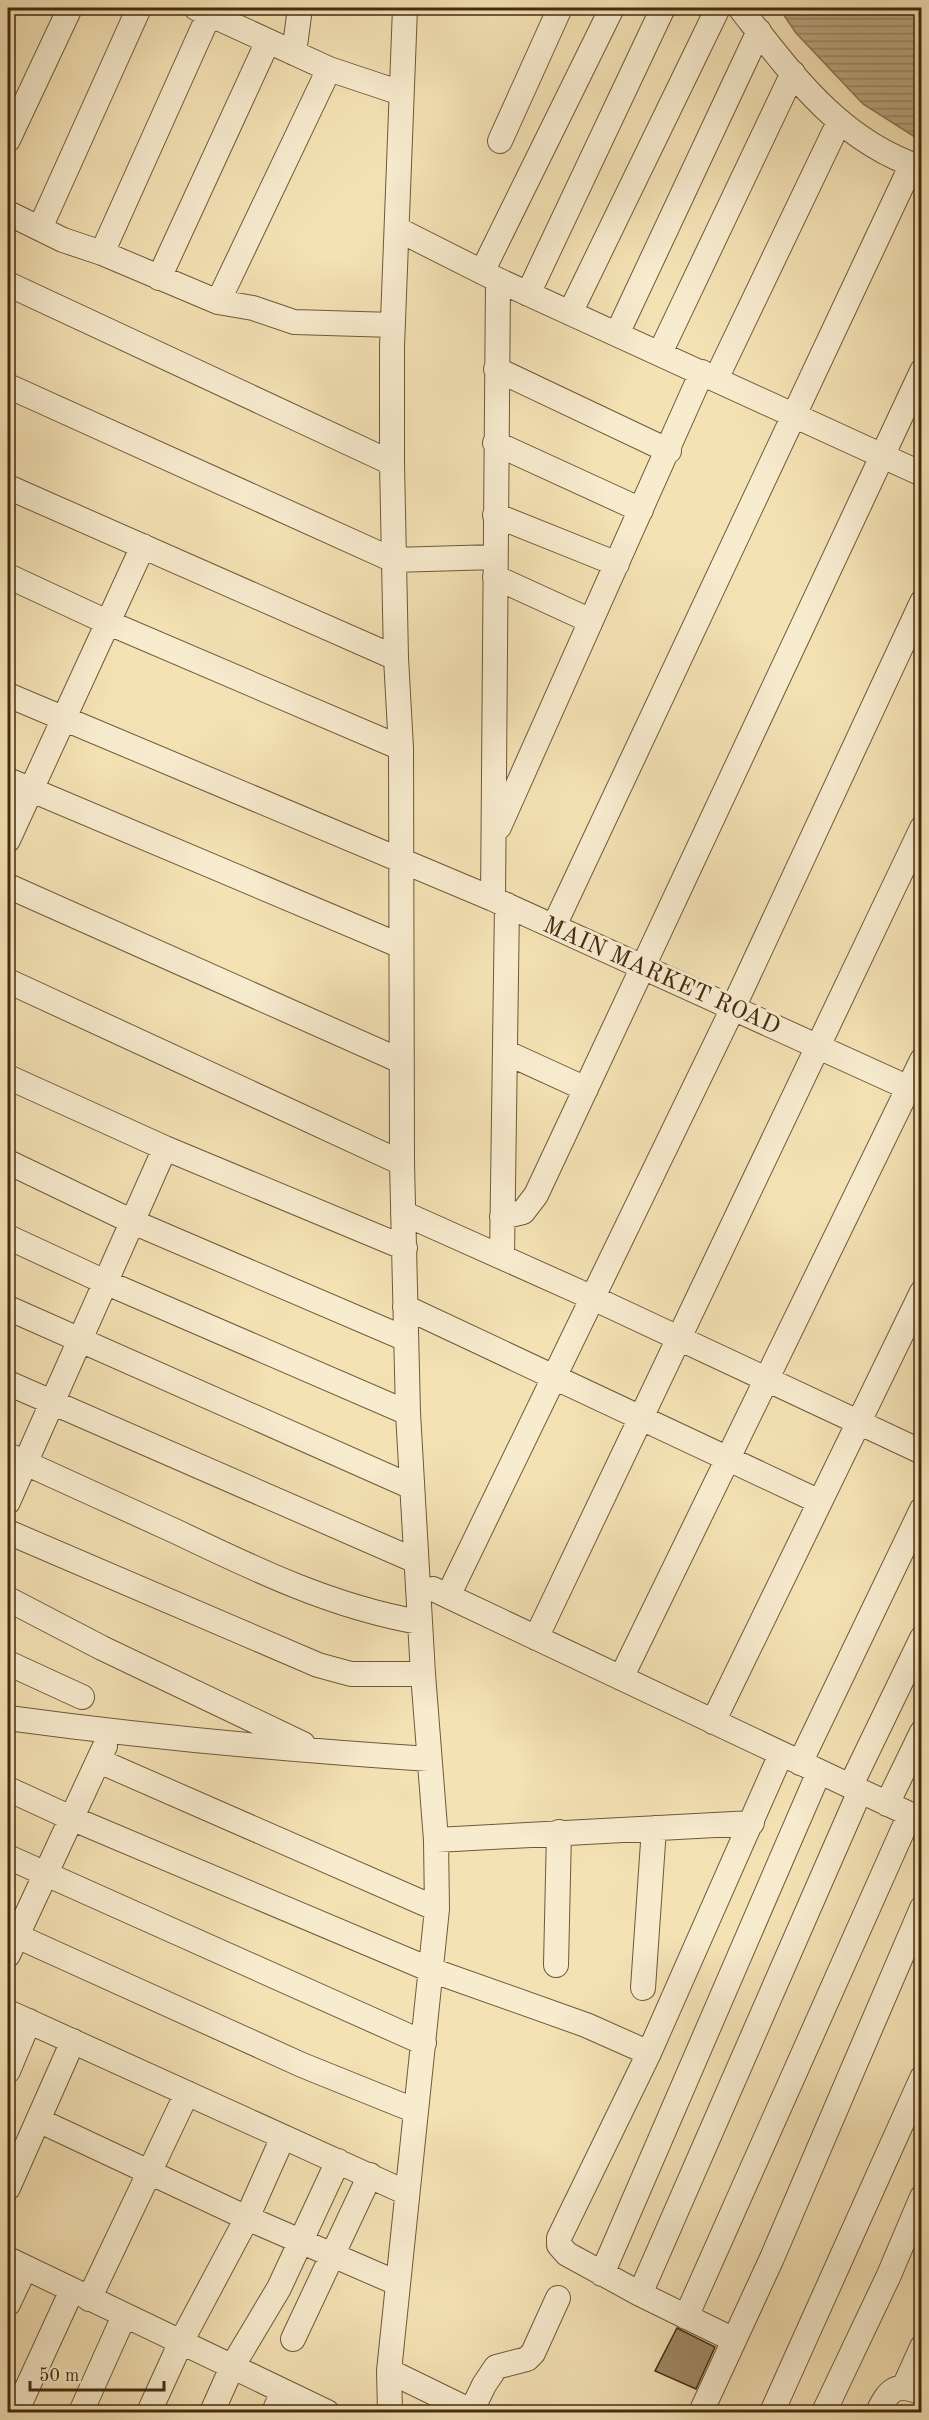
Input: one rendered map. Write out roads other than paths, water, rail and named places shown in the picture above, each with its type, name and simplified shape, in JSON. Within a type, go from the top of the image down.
[{"type":"street","points":[[8,140],[70,8]]},
{"type":"street","points":[[40,228],[139,8]]},
{"type":"street","points":[[294,53],[300,8]]},
{"type":"street","points":[[390,2412],[389,2371],[397,2283],[437,1909],[436,1840],[419,1622],[408,1413],[402,1164],[401,747],[396,658],[392,463],[393,324],[405,8]]},
{"type":"street","points":[[500,141],[560,8]]},
{"type":"street","points":[[502,1257],[505,1052],[500,902],[494,837],[496,369],[490,276],[612,8]]},
{"type":"street","points":[[528,294],[663,8]]},
{"type":"street","points":[[570,313],[718,8]]},
{"type":"street","points":[[554,926],[794,417],[917,166],[866,142],[821,107],[740,8]]},
{"type":"street","points":[[102,253],[206,10],[329,69],[401,93]]},
{"type":"street","points":[[617,334],[759,32]]},
{"type":"street","points":[[159,278],[268,41]]},
{"type":"street","points":[[218,302],[329,69]]},
{"type":"street","points":[[660,353],[793,73]]},
{"type":"street","points":[[494,837],[669,451],[839,122]]},
{"type":"street","points":[[8,213],[63,240],[102,253],[218,302],[253,308],[294,322],[393,324]]},
{"type":"street","points":[[397,229],[528,294],[921,474]]},
{"type":"street","points":[[8,284],[392,463]]},
{"type":"street","points":[[496,369],[669,451]]},
{"type":"street","points":[[502,1217],[517,1215],[529,1206],[644,968],[921,371]]},
{"type":"street","points":[[8,386],[393,560],[495,567],[591,621]]},
{"type":"street","points":[[495,443],[641,510]]},
{"type":"street","points":[[8,487],[396,658]]},
{"type":"street","points":[[495,515],[617,564]]},
{"type":"street","points":[[8,840],[143,546]]},
{"type":"street","points":[[8,576],[109,623],[401,747]]},
{"type":"street","points":[[448,1596],[733,1008],[921,602]]},
{"type":"street","name":"MAIN MARKET ROAD","points":[[8,695],[500,902],[915,1091]]},
{"type":"street","points":[[8,780],[401,946]]},
{"type":"street","points":[[536,1638],[819,1047],[921,828]]},
{"type":"street","points":[[8,886],[401,1061]]},
{"type":"street","points":[[8,981],[402,1164]]},
{"type":"street","points":[[505,1052],[586,1089]]},
{"type":"street","points":[[621,1678],[766,1379],[915,1091],[921,1060]]},
{"type":"street","points":[[8,1077],[165,1148],[405,1248]]},
{"type":"street","points":[[8,1502],[16,1459],[52,1403],[165,1148]]},
{"type":"street","points":[[8,1162],[133,1222],[406,1339]]},
{"type":"street","points":[[403,1213],[593,1298],[921,1452]]},
{"type":"street","points":[[8,1237],[105,1282],[408,1413]]},
{"type":"street","points":[[713,1722],[921,1292]]},
{"type":"street","points":[[405,1307],[820,1502]]},
{"type":"street","points":[[8,1308],[412,1486]]},
{"type":"street","points":[[8,1383],[416,1571],[448,1596],[916,1817],[686,2317]]},
{"type":"street","points":[[16,1459],[288,1584],[357,1608],[419,1622]]},
{"type":"street","points":[[602,2274],[800,1763],[921,1509]]},
{"type":"street","points":[[8,1532],[318,1665],[351,1674],[423,1674]]},
{"type":"street","points":[[8,1599],[102,1648],[318,1752]]},
{"type":"street","points":[[640,2294],[921,1638]]},
{"type":"street","points":[[8,1664],[82,1697]]},
{"type":"street","points":[[8,1718],[110,1732],[318,1752],[429,1759]]},
{"type":"street","points":[[110,1732],[99,1761],[10,1941],[302,2066],[416,2111]]},
{"type":"street","points":[[887,1804],[921,1732]]},
{"type":"street","points":[[99,1761],[437,1909]]},
{"type":"street","points":[[735,2340],[640,2294],[567,2254],[559,2245],[559,2238],[649,2053],[752,1823],[800,1763]]},
{"type":"street","points":[[8,1789],[71,1818],[431,1970],[586,2025],[649,2053]]},
{"type":"street","points":[[436,1840],[752,1823]]},
{"type":"street","points":[[643,1988],[654,1828]]},
{"type":"street","points":[[555,1965],[559,1832]]},
{"type":"street","points":[[8,1857],[424,2043]]},
{"type":"street","points":[[701,2412],[735,2340],[921,1908]]},
{"type":"street","points":[[8,2071],[18,2017],[407,2193]]},
{"type":"street","points":[[8,2188],[73,2041]]},
{"type":"street","points":[[772,2412],[921,2078]]},
{"type":"street","points":[[16,2412],[148,2171],[187,2093]]},
{"type":"street","points":[[38,2120],[247,2218],[397,2283]]},
{"type":"street","points":[[149,2412],[181,2342],[247,2218],[283,2137]]},
{"type":"street","points":[[212,2412],[232,2367],[267,2311],[338,2161]]},
{"type":"street","points":[[293,2339],[370,2175]]},
{"type":"street","points":[[824,2412],[889,2275],[921,2197]]},
{"type":"street","points":[[8,2304],[16,2264],[232,2367],[278,2402],[327,2412]]},
{"type":"street","points":[[389,2371],[472,2412],[484,2385],[496,2367],[526,2359],[533,2353],[558,2298]]},
{"type":"street","points":[[81,2412],[124,2316]]},
{"type":"street","points":[[878,2412],[886,2396],[906,2390],[921,2347]]}]
